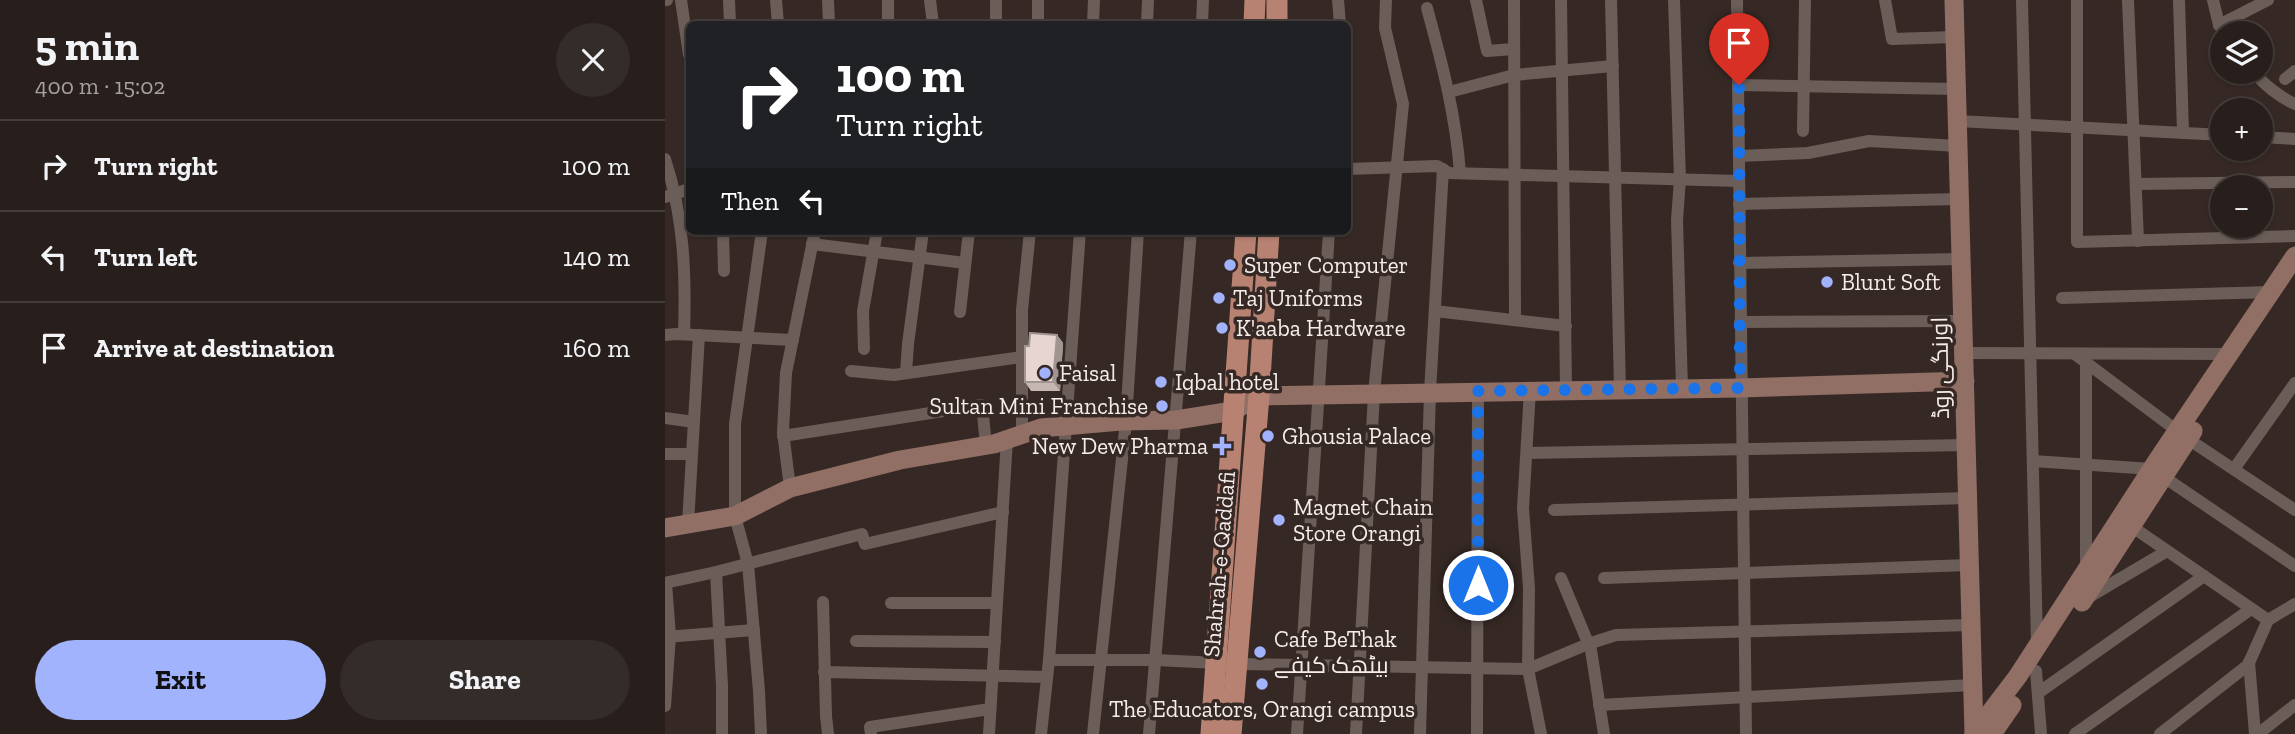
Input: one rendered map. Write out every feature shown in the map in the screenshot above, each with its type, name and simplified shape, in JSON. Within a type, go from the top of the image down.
[{"type":"main road","points":[[1254,21],[1255,0]]},
{"type":"main road","points":[[1277,0],[1277,21]]},
{"type":"main road","name":"Shahrah-e-Qaddafi","points":[[1231,734],[1226,663],[1233,411],[1246,235]]},
{"type":"main road","name":"Shahrah-e-Qaddafi","points":[[1211,734],[1226,663],[1259,396],[1269,235]]},
{"type":"street","points":[[681,0],[686,34]]},
{"type":"street","points":[[729,0],[730,21]]},
{"type":"street","points":[[776,0],[778,21]]},
{"type":"street","points":[[828,0],[829,21]]},
{"type":"street","points":[[888,0],[888,21]]},
{"type":"street","points":[[930,0],[933,21]]},
{"type":"street","points":[[996,0],[996,21]]},
{"type":"street","points":[[1038,0],[1038,21]]},
{"type":"street","points":[[1093,21],[1094,0]]},
{"type":"street","points":[[1147,21],[1148,0]]},
{"type":"street","points":[[1202,21],[1203,0]]},
{"type":"street","points":[[1338,0],[1340,21]]},
{"type":"street","points":[[1356,734],[1374,393],[1402,104],[1385,28],[1386,0]]},
{"type":"street","points":[[1476,0],[1487,51],[1514,49]]},
{"type":"street","points":[[1514,0],[1515,320]]},
{"type":"street","points":[[1561,0],[1566,390]]},
{"type":"street","points":[[1611,0],[1620,389]]},
{"type":"street","points":[[1674,0],[1680,179],[1677,220],[1682,388]]},
{"type":"street","points":[[1737,0],[1746,734]]},
{"type":"street","points":[[1803,131],[1805,0]]},
{"type":"street","points":[[1885,0],[1892,39],[1955,37]]},
{"type":"street","name":"اورنگی روڈ","points":[[1954,0],[1974,734]]},
{"type":"street","points":[[2022,0],[2037,647]]},
{"type":"street","points":[[2077,0],[2077,242],[2295,236]]},
{"type":"street","points":[[2128,0],[2138,241]]},
{"type":"street","points":[[2179,0],[2183,133]]},
{"type":"street","points":[[2213,0],[2220,21]]},
{"type":"street","points":[[2235,21],[2268,0]]},
{"type":"street","points":[[1427,8],[1449,92],[1457,133],[1460,173]]},
{"type":"street","points":[[1449,92],[1514,75],[1612,66]]},
{"type":"street","points":[[2268,84],[2287,101],[2295,104]]},
{"type":"street","points":[[1739,85],[1957,89]]},
{"type":"street","points":[[1958,121],[2210,134]]},
{"type":"street","points":[[2273,138],[2295,139]]},
{"type":"street","points":[[1739,156],[1808,153],[1869,141],[1959,146]]},
{"type":"street","points":[[665,159],[686,277],[684,334]]},
{"type":"street","points":[[1351,169],[1437,166],[1449,173],[1739,181]]},
{"type":"street","points":[[1420,734],[1430,392],[1443,169]]},
{"type":"street","points":[[2136,184],[2295,182]]},
{"type":"street","points":[[1739,204],[1961,199]]},
{"type":"street","points":[[723,235],[724,271]]},
{"type":"street","points":[[761,235],[735,424],[735,516],[748,564],[761,734]]},
{"type":"street","points":[[864,349],[863,311],[876,235]]},
{"type":"street","points":[[906,373],[922,235]]},
{"type":"street","points":[[960,312],[968,235]]},
{"type":"street","points":[[989,734],[1003,512],[1015,437],[1022,357],[1022,310],[1030,235]]},
{"type":"street","points":[[1041,734],[1049,660],[1080,235]]},
{"type":"street","points":[[1093,734],[1126,421],[1138,235]]},
{"type":"street","points":[[1149,734],[1191,235]]},
{"type":"street","points":[[1297,734],[1329,235]]},
{"type":"street","points":[[790,488],[783,436],[786,373],[813,237],[874,251],[965,262]]},
{"type":"street","points":[[2183,434],[2229,354],[2295,256]]},
{"type":"street","points":[[1739,263],[1962,259]]},
{"type":"street","points":[[1974,734],[2018,676],[2086,571],[2295,279]]},
{"type":"street","points":[[2062,298],[2271,292]]},
{"type":"street","points":[[1435,311],[1566,326]]},
{"type":"street","points":[[1740,322],[1963,321]]},
{"type":"street","points":[[665,335],[793,340]]},
{"type":"street","points":[[688,524],[699,335]]},
{"type":"street","points":[[1964,353],[2081,358],[2229,354]]},
{"type":"street","points":[[851,371],[894,375],[1022,357]]},
{"type":"street","points":[[2081,358],[2183,434],[2295,510]]},
{"type":"street","points":[[2081,358],[2086,465],[2086,571]]},
{"type":"street","points":[[665,528],[735,516],[790,488],[900,460],[986,445],[1041,428],[1176,420],[1233,411],[1259,396],[1965,382]]},
{"type":"street","points":[[2234,469],[2295,383]]},
{"type":"street","points":[[1530,390],[1523,508],[1529,588],[1528,669],[1541,734]]},
{"type":"street","points":[[1478,391],[1478,734]]},
{"type":"street","points":[[783,436],[982,405],[986,445]]},
{"type":"street","points":[[665,418],[694,422]]},
{"type":"street","points":[[1527,453],[1966,445]]},
{"type":"street","points":[[665,454],[692,454]]},
{"type":"street","points":[[2033,461],[2158,472],[2295,566]]},
{"type":"street","points":[[1991,734],[2036,671],[2131,526],[2158,472]]},
{"type":"street","points":[[1554,510],[1968,498]]},
{"type":"street","points":[[665,706],[665,583],[862,534],[865,544],[1003,512]]},
{"type":"street","points":[[2131,526],[2267,620]]},
{"type":"street","points":[[2084,599],[2167,551]]},
{"type":"street","points":[[1604,578],[1969,565]]},
{"type":"street","points":[[716,572],[722,734]]},
{"type":"street","points":[[2038,693],[2204,576]]},
{"type":"street","points":[[1561,578],[1588,644],[1604,734]]},
{"type":"street","points":[[823,602],[828,734]]},
{"type":"street","points":[[891,603],[997,603]]},
{"type":"street","points":[[2161,734],[2249,662],[2267,620],[2295,604]]},
{"type":"street","points":[[2075,734],[2251,609]]},
{"type":"street","points":[[1049,660],[1528,669],[1616,635],[1971,625]]},
{"type":"street","points":[[667,636],[754,630]]},
{"type":"street","points":[[856,641],[995,642]]},
{"type":"street","points":[[2249,662],[2257,734]]},
{"type":"street","points":[[2036,671],[2041,734]]},
{"type":"street","points":[[824,672],[1047,677]]},
{"type":"street","points":[[1599,705],[1972,685]]},
{"type":"street","points":[[2257,734],[2295,705]]},
{"type":"street","points":[[871,734],[870,727],[991,709]]},
{"type":"building","points":[[1030,333],[1057,335],[1053,382],[1025,382],[1025,346],[1029,346]]},
{"type":"place","name":"Super Computer","points":[[1230,265]]},
{"type":"place","name":"Blunt Soft","points":[[1827,282]]},
{"type":"place","name":"Taj Uniforms","points":[[1219,298]]},
{"type":"place","name":"K'aaba Hardware","points":[[1222,328]]},
{"type":"place","name":"Faisal","points":[[1045,373]]},
{"type":"place","name":"Iqbal hotel","points":[[1161,382]]},
{"type":"place","name":"Sultan Mini Franchise","points":[[1162,406]]},
{"type":"place","name":"Ghousia Palace","points":[[1268,436]]},
{"type":"place","name":"New Dew Pharma","points":[[1222,446]]},
{"type":"place","name":"Magnet Chain Store Orangi","points":[[1279,520]]},
{"type":"place","name":"Cafe BeThak بیٹھک کیفے","points":[[1260,652]]},
{"type":"place","name":"The Educators, Orangi campus","points":[[1262,684]]},
{"type":"route","points":[[1478,585],[1478,391],[1740,388],[1739,85]]}]
